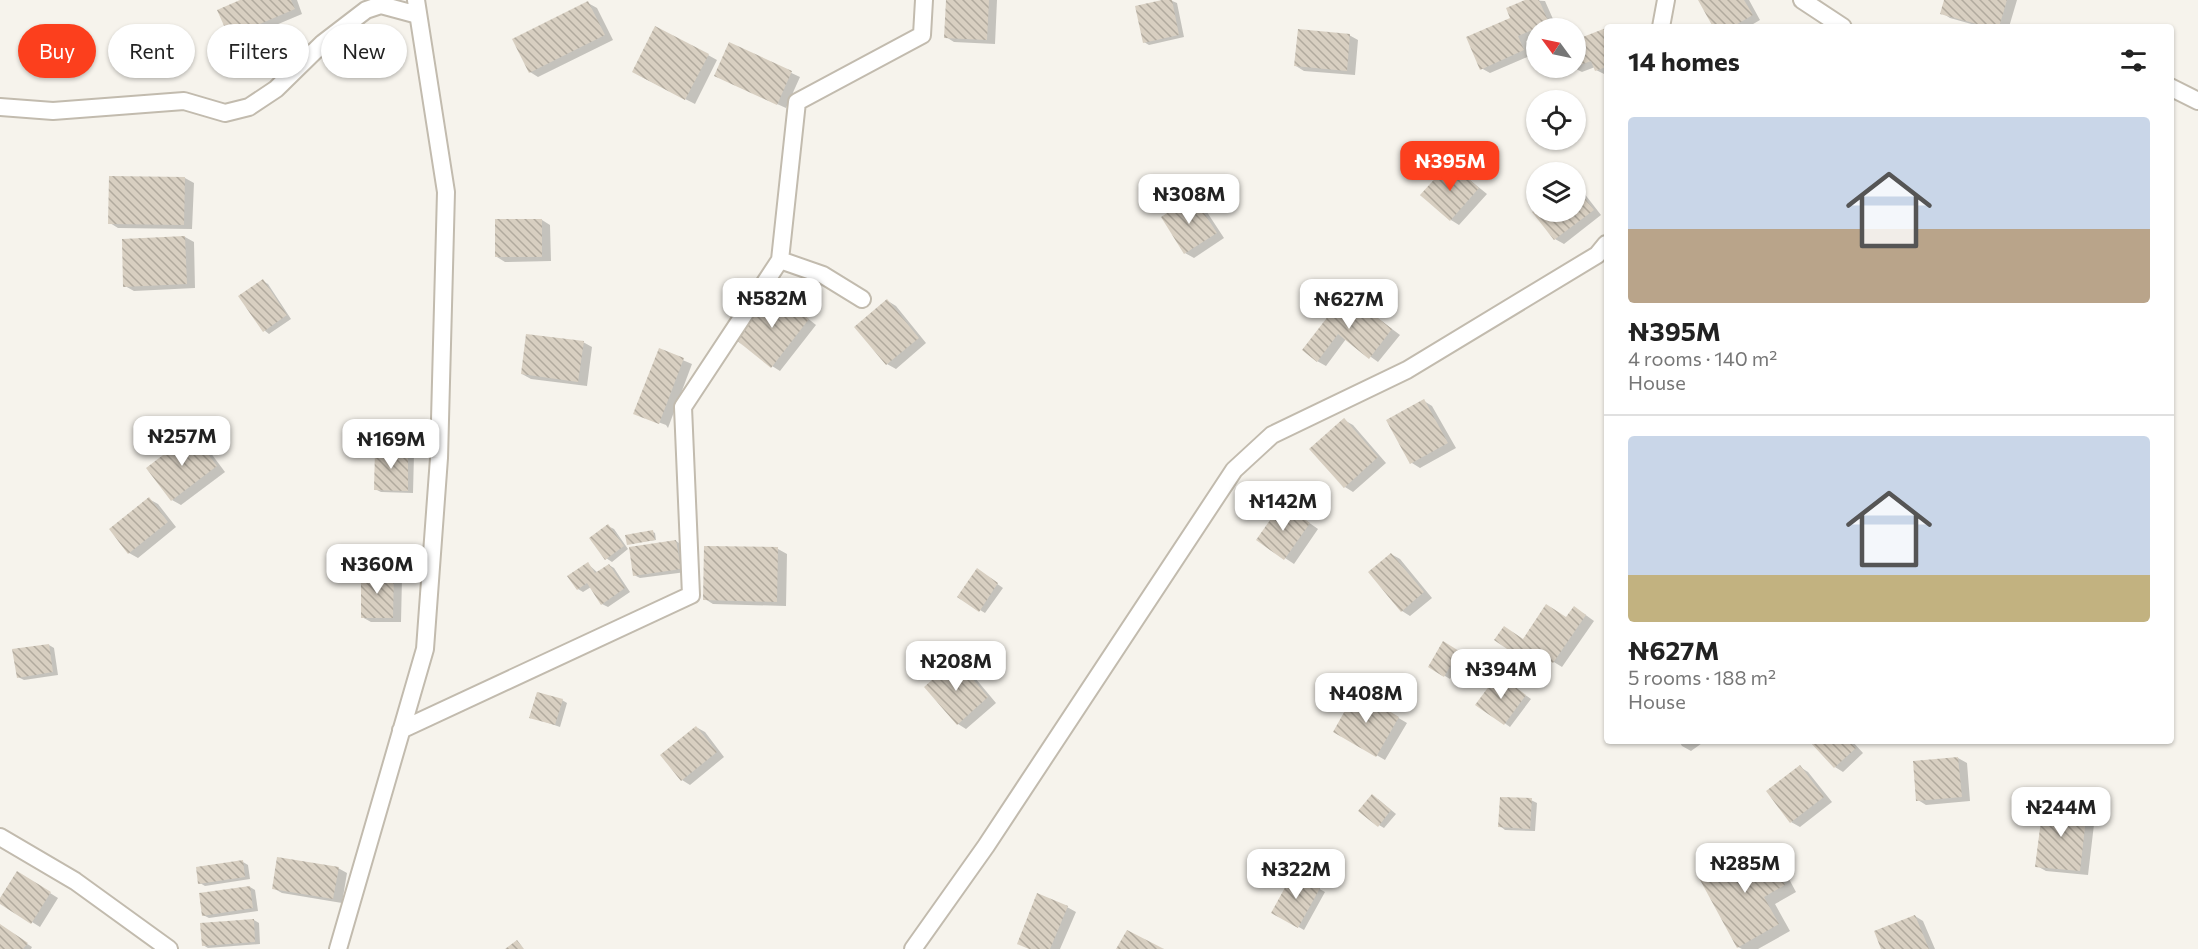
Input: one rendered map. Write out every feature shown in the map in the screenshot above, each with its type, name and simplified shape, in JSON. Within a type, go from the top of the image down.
[{"type":"street","points":[[401,730],[691,595],[683,407],[780,260],[796,102],[922,35],[924,0]]},
{"type":"street","points":[[1662,24],[1666,0]]},
{"type":"street","points":[[1803,0],[1839,24]]},
{"type":"street","points":[[0,107],[53,111],[184,101],[225,113],[249,107],[276,89],[323,43],[366,10],[381,5],[417,7],[446,192],[439,458],[424,649],[338,949]]},
{"type":"street","points":[[2174,89],[2198,101]]},
{"type":"street","points":[[913,949],[986,846],[1234,470],[1272,435],[1407,370],[1597,255],[1604,246]]},
{"type":"street","points":[[780,260],[823,275],[862,299]]},
{"type":"street","points":[[0,837],[75,881],[169,949]]},
{"type":"building","points":[[240,0],[291,0],[295,9],[260,24],[223,24],[217,10]]},
{"type":"building","points":[[946,0],[989,0],[987,40],[944,38]]},
{"type":"building","points":[[1172,0],[1179,35],[1143,43],[1135,6]]},
{"type":"building","points":[[1525,0],[1539,0],[1547,18],[1526,18],[1526,33],[1518,36],[1524,50],[1480,70],[1466,37],[1510,18],[1506,8]]},
{"type":"building","points":[[1698,0],[1744,0],[1753,15],[1737,24],[1711,24]]},
{"type":"building","points":[[1944,0],[2007,0],[2000,24],[1977,24],[1940,14]]},
{"type":"building","points":[[588,1],[605,35],[529,73],[512,39]]},
{"type":"building","points":[[655,26],[709,54],[685,100],[632,72]]},
{"type":"building","points":[[1298,29],[1350,34],[1347,71],[1294,66]]},
{"type":"building","points":[[1604,29],[1604,68],[1595,71],[1591,61],[1586,63],[1586,36]]},
{"type":"building","points":[[729,42],[792,71],[777,105],[714,76]]},
{"type":"building","points":[[1450,162],[1479,188],[1450,221],[1420,195]]},
{"type":"building","points":[[109,176],[185,177],[184,225],[108,224]]},
{"type":"building","points":[[1193,196],[1217,233],[1184,254],[1161,217]]},
{"type":"building","points":[[1586,200],[1594,210],[1586,216]]},
{"type":"building","points":[[495,219],[542,219],[542,257],[495,257]]},
{"type":"building","points":[[1540,222],[1578,222],[1554,240]]},
{"type":"building","points":[[185,236],[187,284],[123,287],[122,239]]},
{"type":"building","points":[[263,279],[287,315],[263,332],[238,296]]},
{"type":"building","points":[[772,290],[809,319],[771,368],[735,339]]},
{"type":"building","points":[[1346,293],[1392,329],[1369,359],[1338,334],[1317,362],[1302,350]]},
{"type":"building","points":[[887,299],[919,338],[886,365],[854,327]]},
{"type":"building","points":[[526,334],[584,341],[578,382],[521,374]]},
{"type":"building","points":[[659,348],[684,358],[659,424],[633,414]]},
{"type":"building","points":[[1424,399],[1448,443],[1410,464],[1386,420]]},
{"type":"building","points":[[1344,418],[1378,457],[1344,488],[1309,449]]},
{"type":"building","points":[[192,433],[217,466],[171,501],[146,468]]},
{"type":"building","points":[[375,449],[408,449],[408,491],[374,490]]},
{"type":"building","points":[[149,497],[168,522],[128,554],[109,529]]},
{"type":"building","points":[[1282,503],[1310,523],[1284,560],[1256,540]]},
{"type":"building","points":[[608,524],[624,546],[605,560],[589,538]]},
{"type":"building","points":[[653,530],[655,540],[627,545],[625,535]]},
{"type":"building","points":[[676,540],[681,569],[633,576],[629,547]]},
{"type":"building","points":[[704,546],[778,547],[777,602],[703,600]]},
{"type":"building","points":[[1391,553],[1424,592],[1401,612],[1368,572]]},
{"type":"building","points":[[588,562],[595,573],[609,564],[625,588],[601,605],[587,583],[577,590],[567,576]]},
{"type":"building","points":[[977,568],[998,583],[979,612],[957,597]]},
{"type":"building","points":[[361,572],[394,572],[393,618],[361,618]]},
{"type":"building","points":[[1546,604],[1566,617],[1574,606],[1586,615],[1553,663],[1540,654],[1532,666],[1494,640],[1504,626],[1523,639]]},
{"type":"building","points":[[1443,641],[1459,651],[1444,677],[1428,667]]},
{"type":"building","points":[[49,644],[53,672],[17,678],[12,649]]},
{"type":"building","points":[[956,659],[988,697],[957,725],[924,687]]},
{"type":"building","points":[[1498,674],[1526,695],[1504,725],[1475,705]]},
{"type":"building","points":[[1356,691],[1399,717],[1376,757],[1333,732]]},
{"type":"building","points":[[537,692],[563,699],[555,725],[529,718]]},
{"type":"building","points":[[696,726],[717,752],[681,781],[660,755]]},
{"type":"building","points":[[1812,744],[1852,744],[1856,748],[1834,768]]},
{"type":"building","points":[[1958,757],[1962,797],[1916,801],[1913,761]]},
{"type":"building","points":[[1800,765],[1824,797],[1790,823],[1766,791]]},
{"type":"building","points":[[1372,794],[1391,810],[1378,827],[1358,811]]},
{"type":"building","points":[[1500,797],[1532,798],[1530,829],[1498,827]]},
{"type":"building","points":[[2043,805],[2087,810],[2080,871],[2035,867]]},
{"type":"building","points":[[1762,843],[1785,885],[1764,897],[1779,924],[1737,948],[1699,878]]},
{"type":"building","points":[[277,857],[339,867],[333,899],[272,889]]},
{"type":"building","points":[[243,860],[245,877],[198,884],[196,867]]},
{"type":"building","points":[[17,871],[51,892],[31,924],[0,904],[0,898]]},
{"type":"building","points":[[1293,873],[1320,888],[1298,928],[1271,913]]},
{"type":"building","points":[[250,886],[253,908],[202,916],[199,893]]},
{"type":"building","points":[[1037,893],[1068,906],[1050,949],[1029,949],[1017,944]]},
{"type":"building","points":[[1915,915],[1929,949],[1881,949],[1874,931]]},
{"type":"building","points":[[254,919],[255,942],[202,946],[200,923]]},
{"type":"building","points":[[0,924],[28,943],[23,949],[0,949]]},
{"type":"building","points":[[1127,930],[1164,949],[1116,949]]},
{"type":"building","points":[[517,940],[524,949],[505,949]]}]
